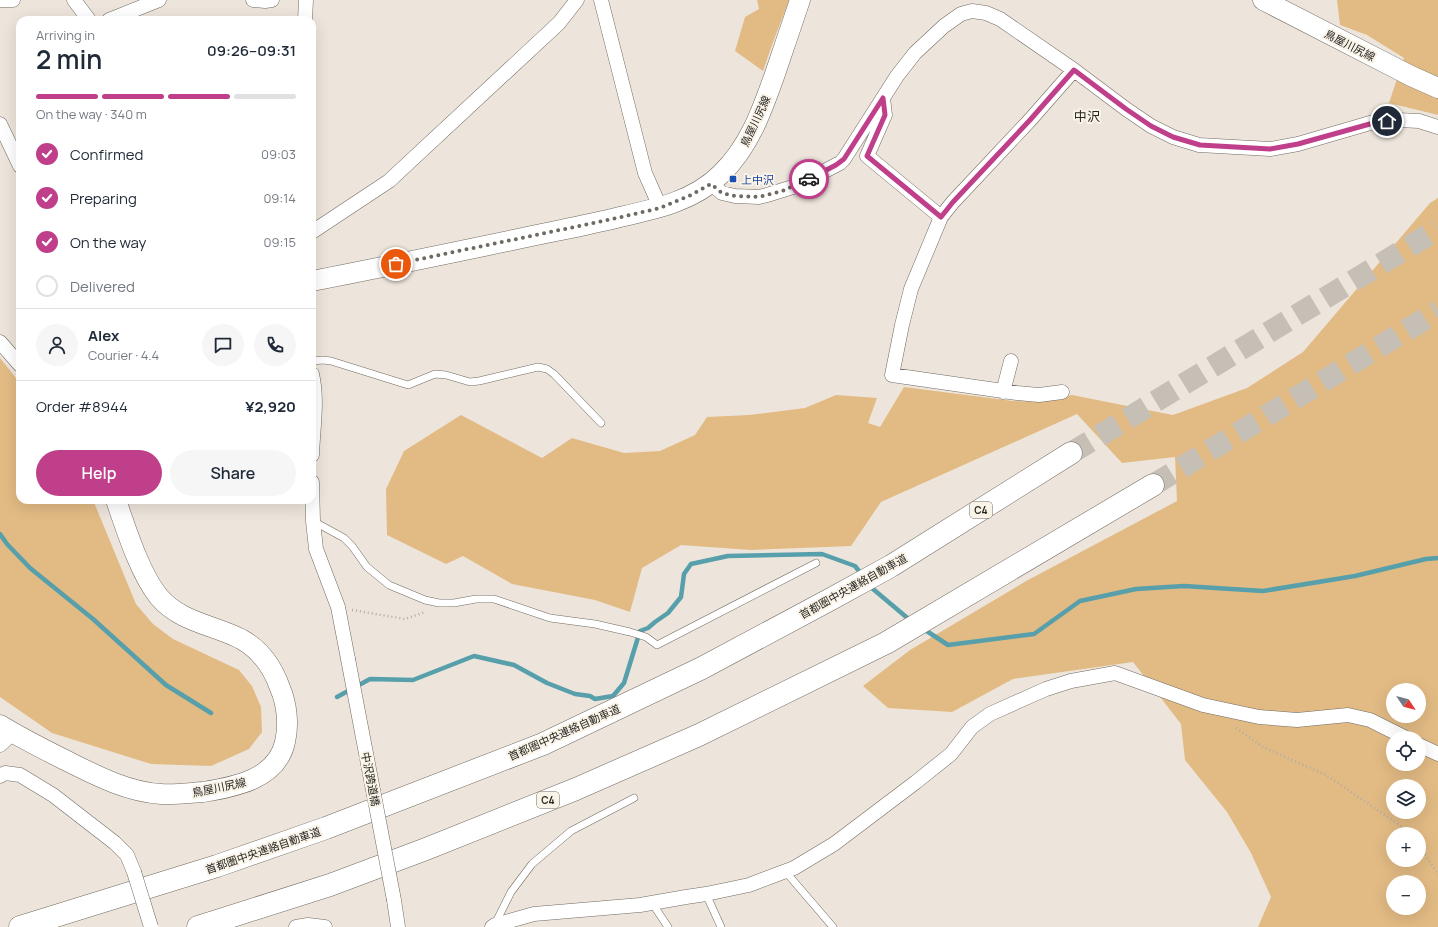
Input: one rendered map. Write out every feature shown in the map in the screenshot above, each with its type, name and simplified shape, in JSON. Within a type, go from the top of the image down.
[{"type":"highway","name":"首都圏中央連絡自動車道","points":[[20,927],[217,866],[319,830],[543,744],[702,668],[891,566],[1072,453]]},
{"type":"highway","name":"C4","points":[[198,927],[330,885],[426,849],[576,789],[699,735],[886,643],[1153,485]]},
{"type":"main road","name":"鳥屋川尻線","points":[[316,280],[660,208],[691,195],[711,184],[730,166],[749,138],[763,105],[800,0]]},
{"type":"main road","name":"鳥屋川尻線","points":[[1263,0],[1410,76],[1438,88]]},
{"type":"main road","name":"鳥屋川尻線","points":[[4,734],[108,781],[138,790],[161,794],[184,794],[212,790],[246,782],[266,772],[275,762],[283,749],[286,735],[286,710],[282,692],[270,667],[260,653],[246,642],[185,617],[160,597],[144,571],[117,504]]},
{"type":"street","points":[[0,0],[13,0]]},
{"type":"street","points":[[74,0],[86,16]]},
{"type":"street","points":[[119,16],[159,0]]},
{"type":"street","points":[[253,0],[272,0]]},
{"type":"street","points":[[305,16],[306,0]]},
{"type":"street","points":[[316,229],[389,181],[559,23],[577,0]]},
{"type":"street","points":[[600,0],[646,173],[660,208]]},
{"type":"street","points":[[711,184],[722,193],[735,196],[751,197],[767,195],[796,186],[836,165],[844,159],[883,98],[915,53],[944,26],[961,14],[972,11],[986,13],[1000,19],[1151,126],[1173,137],[1200,145],[1270,149],[1298,144],[1377,122],[1398,120],[1419,122],[1438,127]]},
{"type":"street","points":[[1062,392],[1039,395],[1004,392],[892,374],[911,289],[941,217],[1074,70]]},
{"type":"street","points":[[883,98],[885,115],[867,156],[941,217]]},
{"type":"street","points":[[0,124],[16,158]]},
{"type":"street","points":[[0,342],[16,360]]},
{"type":"street","points":[[1004,392],[1011,361]]},
{"type":"street","name":"中沢跨道橋","points":[[313,504],[316,549],[338,607],[398,927]]},
{"type":"street","points":[[493,926],[534,914],[652,903],[706,894],[749,884],[794,868],[834,844],[951,754],[972,727],[990,714],[1046,689],[1071,681],[1115,673],[1210,707],[1259,717],[1296,720],[1348,715],[1370,720],[1392,731]]},
{"type":"street","points":[[1426,748],[1438,754]]},
{"type":"street","points":[[0,776],[5,773],[20,775],[53,795],[115,843],[126,855],[134,872],[151,927]]},
{"type":"street","points":[[296,927],[308,925],[325,927]]},
{"type":"lane","points":[[316,361],[331,361],[408,385],[435,374],[470,382],[538,368],[547,369],[554,374],[601,423]]},
{"type":"lane","points":[[313,521],[344,538],[352,546],[367,567],[389,585],[425,600],[439,603],[454,603],[476,599],[494,599],[550,618],[595,624],[630,632],[646,637],[657,645],[816,563]]},
{"type":"lane","points":[[493,926],[511,892],[532,864],[571,831],[634,798]]},
{"type":"lane","points":[[785,871],[833,927]]},
{"type":"lane","points":[[706,894],[721,927]]},
{"type":"lane","points":[[652,903],[668,927]]},
{"type":"path","points":[[349,610],[405,619],[428,611],[439,603]]},
{"type":"path","points":[[1233,726],[1264,747],[1326,775],[1403,827]]},
{"type":"path","points":[[1426,855],[1438,875]]},
{"type":"shaded area","points":[[757,0],[789,0],[763,71],[735,51],[745,17],[759,9]]},
{"type":"shaded area","points":[[1337,0],[1438,0],[1438,115],[1389,103],[1404,58],[1367,35],[1340,25]]},
{"type":"shaded area","points":[[1438,198],[1438,927],[1258,927],[1271,897],[1251,853],[1227,812],[1185,760],[1181,724],[1133,662],[1013,679],[952,712],[888,708],[863,686],[910,650],[1028,580],[1177,501],[1175,457],[1122,463],[1077,414],[881,502],[851,546],[751,550],[681,545],[642,568],[630,612],[595,600],[512,584],[463,556],[446,564],[387,535],[386,489],[404,451],[461,415],[542,458],[572,438],[624,453],[660,451],[695,435],[707,417],[749,415],[805,408],[836,395],[877,398],[868,423],[880,427],[904,387],[1013,401],[1041,402],[1072,395],[1173,415],[1247,388],[1303,352],[1430,203]]},
{"type":"shaded area","points":[[0,358],[16,378],[16,504],[95,504],[136,604],[153,624],[173,639],[239,670],[252,686],[261,707],[262,732],[249,749],[211,766],[151,764],[52,733],[0,697]]},
{"type":"waterway","points":[[0,534],[7,544],[30,568],[93,619],[166,685],[211,713]]},
{"type":"waterway","points":[[337,697],[370,679],[413,680],[474,656],[514,665],[547,683],[575,694],[590,696],[595,699],[613,696],[624,683],[640,631],[648,628],[668,613],[681,597],[684,574],[691,564],[728,556],[822,554],[855,566],[862,575]]},
{"type":"waterway","points":[[922,628],[948,645],[1034,634],[1080,601],[1136,589],[1184,586],[1263,591],[1355,576],[1426,559],[1438,558]]},
{"type":"waterway","points":[[868,584],[911,621]]},
{"type":"tunnel","points":[[1071,453],[1438,229]]},
{"type":"tunnel","points":[[1153,485],[1438,311]]},
{"type":"way so far","points":[[396,264],[660,208],[674,203],[711,184],[722,193],[735,196],[759,197],[796,186],[809,179]]},
{"type":"place","name":"上中沢","points":[[733,179]]},
{"type":"district","name":"中沢","points":[[1087,116]]},
{"type":"route","points":[[809,179],[840,163],[844,159],[883,98],[885,115],[867,156],[941,217],[1074,70],[1151,126],[1173,137],[1200,145],[1270,149],[1298,144],[1355,127],[1387,121]]}]
